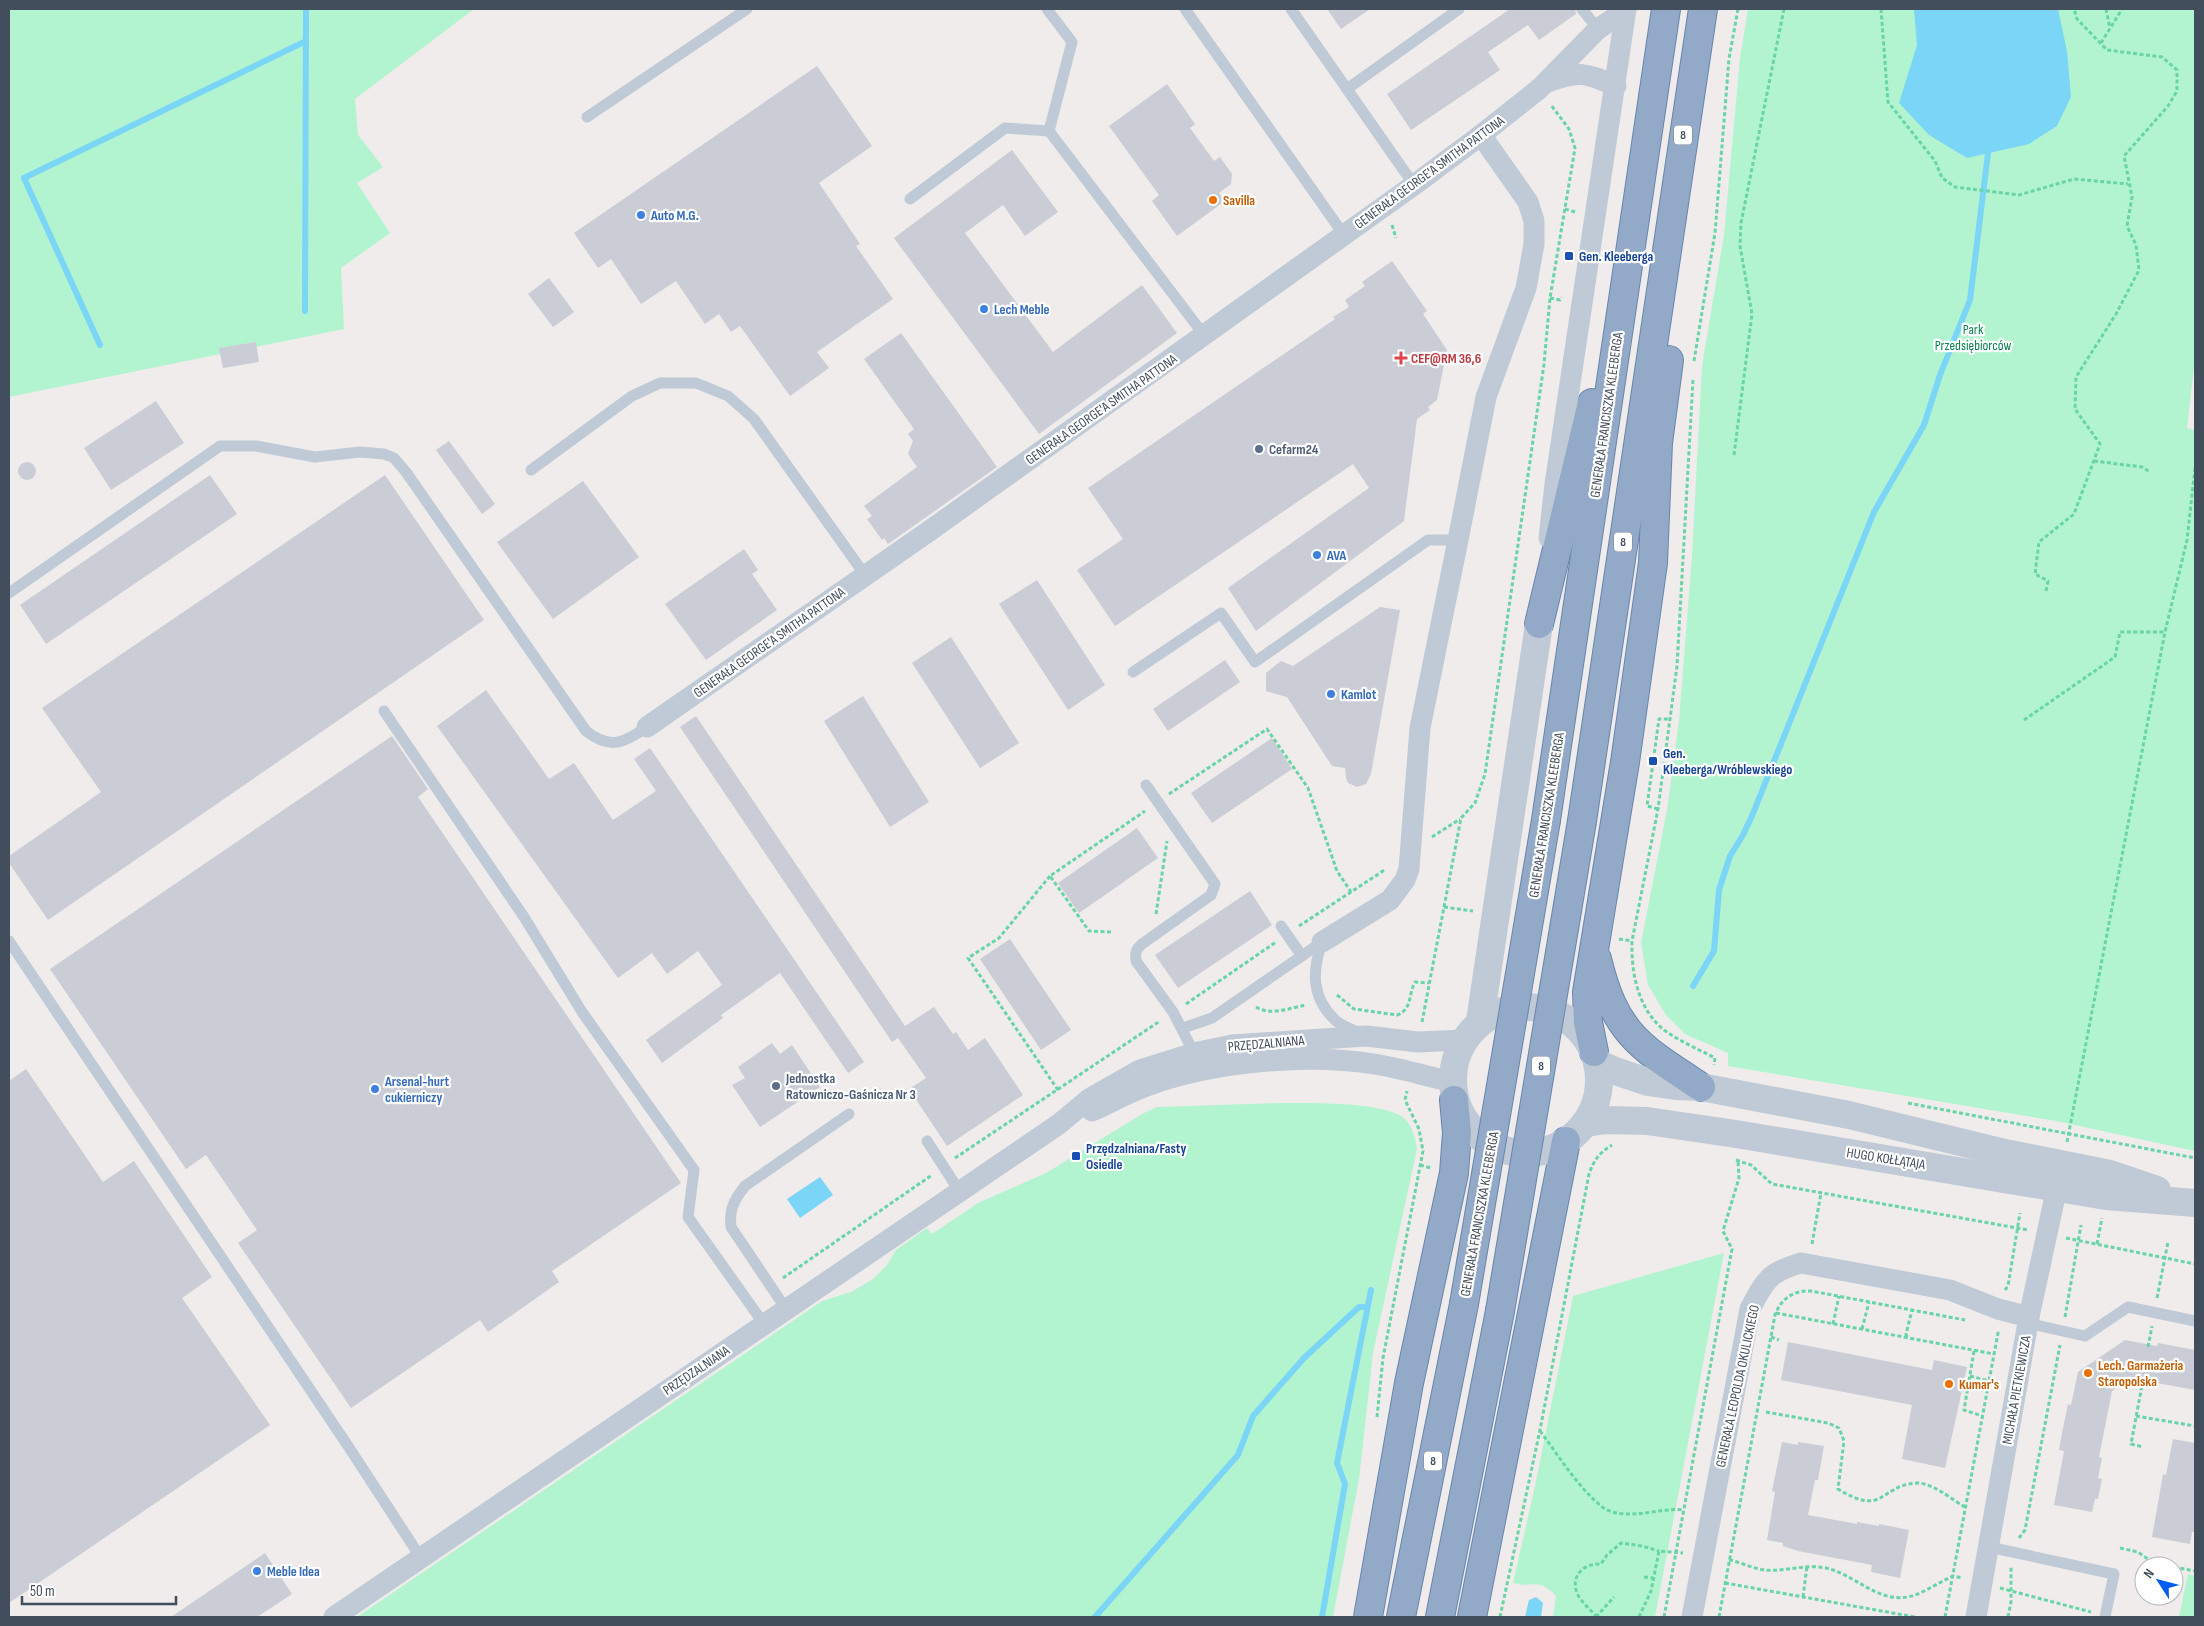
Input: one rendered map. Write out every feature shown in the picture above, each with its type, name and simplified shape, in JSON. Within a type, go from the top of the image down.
[{"type":"highway","name":"8","points":[[1440,1617],[1500,1311],[1582,821],[1703,9]]},
{"type":"highway","name":"GENERAŁA FRANCISZKA KLEEBERGA","points":[[1401,1617],[1464,1304],[1546,820],[1664,13]]},
{"type":"highway","points":[[1596,1057],[1587,1008],[1587,992],[1625,762],[1653,563],[1658,443],[1673,326],[1664,262]]},
{"type":"highway","points":[[1539,624],[1582,443],[1627,271]]},
{"type":"highway","points":[[1595,950],[1605,989],[1620,1021],[1634,1038],[1657,1059],[1710,1078]]},
{"type":"highway","points":[[1368,1617],[1409,1383],[1454,1174],[1457,1132],[1453,1091]]},
{"type":"highway","points":[[1472,1617],[1566,1142]]},
{"type":"street","name":"GENERAŁA GEORGE'A SMITHA PATTONA","points":[[647,727],[1204,336],[1414,185],[1482,135],[1543,85],[1598,29],[1626,9]]},
{"type":"street","points":[[1471,1031],[1497,1011],[1516,1006],[1535,1006],[1554,1011],[1571,1021],[1584,1035],[1596,1057],[1599,1075],[1598,1094],[1592,1112],[1585,1123],[1566,1142],[1548,1150],[1528,1154],[1509,1152],[1490,1144],[1474,1133],[1462,1118],[1453,1091],[1454,1060],[1471,1031],[1539,624],[1555,484],[1626,9]]},
{"type":"street","name":"GENERAŁA GEORGE'A SMITHA PATTONA","points":[[1543,85],[1568,74],[1590,74],[1616,86]]},
{"type":"street","points":[[1322,942],[1390,900],[1405,880],[1409,869],[1412,851],[1414,790],[1420,728],[1486,397],[1526,288],[1534,244],[1534,221],[1528,202],[1482,135]]},
{"type":"street","name":"PRZĘDZALNIANA","points":[[334,1617],[960,1192],[1059,1124],[1089,1099],[1116,1082],[1140,1070],[1194,1053],[1232,1044],[1366,1036],[1418,1042],[1471,1031]]},
{"type":"street","name":"HUGO KOŁŁĄTAJA","points":[[1596,1057],[1615,1071],[1648,1082],[1676,1086],[1710,1078],[1849,1115],[2060,1176],[2106,1196],[2191,1202]]},
{"type":"street","name":"PRZĘDZALNIANA","points":[[1059,1124],[1148,1086],[1207,1069],[1288,1061],[1336,1060],[1374,1064],[1413,1072],[1453,1091]]},
{"type":"street","name":"HUGO KOŁŁĄTAJA","points":[[1585,1123],[1607,1120],[1647,1121],[2060,1176]]},
{"type":"street","name":"MICHAŁA PIETKIEWICZA","points":[[1976,1617],[2028,1320],[2060,1176]]},
{"type":"street","name":"GENERAŁA LEOPOLDA OKULICKIEGO","points":[[1692,1617],[1750,1309],[1762,1285],[1779,1269],[1801,1263],[1950,1290],[2028,1320]]},
{"type":"lane","points":[[587,117],[747,9]]},
{"type":"lane","points":[[1047,9],[1072,42],[1049,131]]},
{"type":"lane","points":[[1185,9],[1344,235]]},
{"type":"lane","points":[[1291,9],[1414,185]]},
{"type":"lane","points":[[1347,89],[1458,9]]},
{"type":"lane","points":[[1582,9],[1598,29]]},
{"type":"lane","points":[[910,199],[1005,128],[1049,131],[1204,336]]},
{"type":"lane","points":[[531,470],[632,396],[660,383],[696,382],[728,396],[754,419],[865,575]]},
{"type":"lane","points":[[9,593],[220,446],[256,446],[315,457],[360,452],[384,454],[394,458],[406,472],[586,731],[597,740],[613,743],[631,738],[647,727]]},
{"type":"lane","points":[[1132,672],[1221,613],[1255,662],[1428,540],[1458,540]]},
{"type":"lane","points":[[384,711],[524,918],[582,1012],[694,1170],[688,1216],[764,1324]]},
{"type":"lane","points":[[1146,785],[1216,884],[1211,895],[1137,948],[1136,961],[1173,1012],[1183,1028],[1194,1053]]},
{"type":"lane","points":[[1284,930],[1302,956]]},
{"type":"lane","points":[[9,941],[339,1433],[420,1558]]},
{"type":"lane","points":[[1183,1028],[1212,1018],[1322,942]]},
{"type":"lane","points":[[1322,942],[1314,971],[1318,990],[1325,1006],[1336,1020],[1366,1036]]},
{"type":"lane","points":[[786,1309],[731,1227],[730,1214],[733,1200],[745,1186],[849,1114]]},
{"type":"lane","points":[[927,1141],[960,1192]]},
{"type":"lane","points":[[2028,1320],[2085,1336],[2128,1307],[2195,1321]]},
{"type":"lane","points":[[1989,1547],[2114,1574],[2105,1617]]},
{"type":"path","points":[[1693,367],[1715,233],[1729,59],[1738,9]]},
{"type":"path","points":[[1734,455],[1752,314],[1740,246],[1741,223],[1784,9]]},
{"type":"path","points":[[1881,9],[1888,102],[1935,161],[1942,178],[1955,187],[2019,195],[2074,179],[2128,184]]},
{"type":"path","points":[[2046,591],[2048,581],[2035,574],[2039,542],[2074,514],[2100,444],[2075,409],[2076,377],[2116,314],[2139,270],[2136,245],[2127,226],[2132,197],[2124,156],[2168,106],[2177,91],[2177,70],[2162,56],[2107,50],[2077,18],[2074,9]]},
{"type":"path","points":[[2106,9],[2110,28]]},
{"type":"path","points":[[2101,43],[2122,9]]},
{"type":"path","points":[[770,1287],[944,1166],[1173,1012],[1284,930],[1351,892],[1461,818],[1475,803],[1485,774],[1544,364],[1550,298],[1575,148],[1569,129],[1543,85]]},
{"type":"path","points":[[1394,228],[1396,238]]},
{"type":"path","points":[[1693,377],[1677,666],[1658,809],[1632,942],[1631,963],[1637,988],[1652,1018],[1665,1030],[1715,1058],[1710,1078]]},
{"type":"path","points":[[2094,461],[2142,468],[2150,472]]},
{"type":"path","points":[[2060,1176],[2164,632],[2186,540],[2195,468]]},
{"type":"path","points":[[2024,720],[2115,657],[2120,632],[2164,632]]},
{"type":"path","points":[[1658,809],[1646,806],[1659,719],[1671,719]]},
{"type":"path","points":[[1058,1090],[968,958],[999,938],[1050,876],[1267,729],[1308,788],[1337,871],[1351,892]]},
{"type":"path","points":[[1418,1042],[1461,818]]},
{"type":"path","points":[[1156,916],[1167,840]]},
{"type":"path","points":[[1050,876],[1088,931],[1111,932]]},
{"type":"path","points":[[1376,1423],[1383,1358],[1423,1151],[1419,1129],[1405,1100],[1413,1072]]},
{"type":"path","points":[[1904,1102],[2195,1158]]},
{"type":"path","points":[[1500,1617],[1540,1430],[1589,1174],[1594,1161],[1601,1152],[1613,1144],[1620,1143]]},
{"type":"path","points":[[1664,1617],[1732,1249],[1723,1231],[1739,1178],[1738,1161]]},
{"type":"path","points":[[1750,1165],[1772,1184],[2017,1228],[2195,1264]]},
{"type":"path","points":[[1945,1617],[1998,1333],[1993,1325],[2002,1293],[2008,1286],[2020,1213]]},
{"type":"path","points":[[2008,1617],[2011,1602],[2010,1591],[2014,1552],[2017,1541],[2025,1530],[2081,1225]]},
{"type":"path","points":[[2148,1347],[2168,1242]]},
{"type":"path","points":[[1719,1617],[1777,1308],[1788,1297],[1802,1290],[1966,1320]]},
{"type":"path","points":[[1833,1324],[1839,1296]]},
{"type":"path","points":[[1862,1329],[1868,1302]]},
{"type":"path","points":[[1908,1338],[1906,1334],[1912,1310]]},
{"type":"path","points":[[1776,1313],[1994,1354]]},
{"type":"path","points":[[1772,1337],[1779,1340]]},
{"type":"path","points":[[1974,1351],[1964,1410],[1982,1416]]},
{"type":"path","points":[[1970,1376],[1988,1381]]},
{"type":"path","points":[[2143,1380],[2131,1444],[2143,1447]]},
{"type":"path","points":[[1766,1412],[1828,1423],[1839,1428],[1844,1442],[1838,1489],[1852,1498],[1876,1501],[1903,1486],[1918,1483],[1930,1486],[1965,1507]]},
{"type":"path","points":[[2136,1416],[2195,1426]]},
{"type":"path","points":[[1540,1430],[1576,1479],[1601,1507],[1613,1513],[1632,1514],[1670,1509],[1684,1510]]},
{"type":"path","points":[[1614,1597],[1596,1617],[1577,1593],[1576,1582],[1578,1573],[1584,1566],[1591,1563],[1601,1564],[1607,1555],[1621,1543],[1659,1551],[1729,1560],[1766,1570],[1807,1566],[1832,1570],[1884,1597],[1914,1596],[1953,1576],[2092,1612],[2090,1617]]},
{"type":"path","points":[[2120,1548],[2138,1552],[2144,1556]]},
{"type":"path","points":[[1639,1617],[1651,1591],[1659,1551]]},
{"type":"path","points":[[1803,1597],[1807,1566]]},
{"type":"path","points":[[1644,1577],[1653,1578]]},
{"type":"path","points":[[1725,1583],[1915,1617]]},
{"type":"green space","points":[[9,9],[474,9],[355,99],[358,135],[383,167],[357,183],[390,233],[341,268],[344,329],[9,397]]},
{"type":"green space","name":"Park Przedsiębiorców","points":[[1748,9],[2195,9],[2195,358],[2187,428],[2195,430],[2195,1151],[2056,1121],[1728,1066],[1728,1053],[1685,1034],[1666,1015],[1648,985],[1641,943],[1667,810],[1679,721],[1692,555],[1702,366],[1724,235],[1740,58]]},
{"type":"green space","points":[[1280,1103],[1347,1104],[1383,1109],[1397,1114],[1406,1120],[1414,1134],[1417,1149],[1373,1353],[1359,1479],[1333,1617],[357,1617],[822,1301],[851,1292],[873,1279],[887,1265],[896,1250],[927,1228],[932,1234],[978,1203],[1046,1173],[1142,1114],[1157,1107]]},
{"type":"green space","points":[[1724,1253],[1655,1617],[1553,1617],[1556,1596],[1550,1590],[1535,1584],[1513,1583],[1535,1486],[1573,1296]]},
{"type":"green space","points":[[2188,1574],[2195,1576],[2195,1617],[2179,1617],[2181,1606],[2184,1606],[2184,1593]]},
{"type":"water","points":[[1914,9],[2058,9],[2067,51],[2071,97],[2057,126],[2029,144],[1967,158],[1929,135],[1899,103],[1917,45]]},
{"type":"water","points":[[820,1177],[833,1195],[800,1218],[787,1199]]},
{"type":"water","points":[[1536,1597],[1543,1603],[1541,1617],[1525,1617],[1529,1600]]},
{"type":"building","points":[[1327,9],[1370,9],[1341,29]]},
{"type":"building","points":[[1510,9],[1575,9],[1576,14],[1539,40],[1528,25],[1488,52],[1500,70],[1411,130],[1387,94]]},
{"type":"building","points":[[817,66],[872,146],[819,183],[860,244],[856,246],[893,299],[817,352],[829,368],[790,396],[740,326],[731,332],[719,314],[705,324],[676,281],[641,304],[611,259],[598,268],[574,233]]},
{"type":"building","points":[[1167,84],[1195,124],[1190,128],[1214,161],[1220,157],[1232,174],[1231,184],[1219,193],[1225,201],[1177,236],[1152,201],[1159,195],[1109,126]]},
{"type":"building","name":"Lech Meble","points":[[1012,150],[1058,212],[1025,236],[1003,205],[965,233],[1053,352],[1142,285],[1177,333],[1039,434],[894,238]]},
{"type":"building","name":"Cefarm24","points":[[1392,261],[1427,311],[1423,314],[1447,350],[1437,400],[1428,407],[1430,410],[1417,419],[1404,521],[1256,631],[1228,588],[1369,488],[1353,464],[1115,626],[1077,570],[1123,539],[1088,488],[1335,319],[1333,317],[1349,307],[1345,300],[1365,286],[1362,282]]},
{"type":"building","points":[[549,278],[574,312],[553,327],[528,294]]},
{"type":"building","points":[[901,333],[997,467],[888,544],[884,538],[882,540],[867,519],[872,516],[864,506],[917,467],[908,454],[913,441],[908,434],[914,429],[864,359]]},
{"type":"building","points":[[256,342],[259,362],[223,368],[219,348]]},
{"type":"building","points":[[156,401],[184,443],[111,490],[84,448]]},
{"type":"building","points":[[449,441],[495,504],[482,514],[436,450]]},
{"type":"building","points":[[27,462],[33,465],[36,471],[33,477],[27,480],[21,477],[18,471],[21,465]]},
{"type":"building","points":[[210,475],[237,514],[46,644],[20,605]]},
{"type":"building","points":[[385,475],[484,620],[48,920],[9,863],[9,856],[101,792],[42,708]]},
{"type":"building","points":[[583,481],[639,557],[553,619],[497,542]]},
{"type":"building","points":[[744,549],[758,570],[752,574],[777,610],[706,660],[665,604]]},
{"type":"building","points":[[1037,580],[1105,685],[1068,710],[999,604]]},
{"type":"building","name":"Kamlot","points":[[1380,607],[1400,610],[1371,774],[1366,784],[1357,787],[1348,783],[1345,768],[1332,766],[1287,697],[1266,691],[1266,673],[1281,661],[1293,666]]},
{"type":"building","points":[[951,637],[1019,743],[980,768],[912,663]]},
{"type":"building","points":[[1225,660],[1240,682],[1168,731],[1153,709]]},
{"type":"building","points":[[486,690],[549,779],[574,763],[613,820],[656,791],[634,759],[650,748],[864,1062],[848,1073],[780,973],[721,1015],[723,1018],[662,1063],[646,1040],[722,985],[698,951],[667,974],[652,953],[618,978],[437,726]]},
{"type":"building","points":[[863,696],[929,802],[890,827],[824,721]]},
{"type":"building","points":[[696,716],[905,1026],[934,1007],[953,1034],[956,1032],[968,1050],[985,1038],[1023,1095],[947,1146],[909,1089],[926,1078],[898,1038],[892,1042],[680,727]]},
{"type":"building","name":"Arsenal-hurt cukierniczy","points":[[392,736],[428,789],[418,797],[681,1183],[552,1271],[559,1282],[488,1332],[480,1320],[351,1408],[238,1243],[257,1230],[206,1155],[186,1169],[50,969]]},
{"type":"building","points":[[1272,738],[1292,769],[1212,823],[1191,793]]},
{"type":"building","points":[[1137,828],[1158,858],[1079,913],[1058,883]]},
{"type":"building","points":[[1250,891],[1272,925],[1178,988],[1155,955]]},
{"type":"building","points":[[1010,939],[1071,1030],[1041,1050],[980,959]]},
{"type":"building","name":"Jednostka Ratowniczo-Gaśnicza Nr 3","points":[[772,1043],[780,1054],[792,1045],[820,1087],[760,1127],[732,1085],[745,1078],[738,1067]]},
{"type":"building","points":[[26,1069],[103,1182],[134,1161],[212,1277],[182,1298],[270,1425],[9,1603],[9,1081]]},
{"type":"building","points":[[2125,1340],[2157,1346],[2158,1343],[2195,1350],[2195,1390],[2130,1378],[2112,1391],[2099,1457],[2102,1458],[2098,1478],[2102,1479],[2098,1499],[2095,1499],[2092,1512],[2054,1505],[2064,1451],[2059,1450],[2062,1433],[2068,1404],[2071,1405],[2078,1372]]},
{"type":"building","points":[[1788,1342],[1932,1370],[1934,1360],[1967,1367],[1945,1468],[1902,1459],[1912,1405],[1781,1380]]},
{"type":"building","points":[[2173,1439],[2195,1443],[2195,1532],[2192,1532],[2190,1544],[2152,1537],[2163,1474],[2166,1475]]},
{"type":"building","points":[[1782,1442],[1798,1445],[1798,1442],[1824,1446],[1818,1480],[1815,1480],[1808,1515],[1857,1524],[1857,1522],[1879,1526],[1879,1524],[1909,1530],[1900,1578],[1871,1572],[1872,1565],[1798,1551],[1783,1546],[1783,1543],[1767,1540],[1775,1492],[1772,1491]]},
{"type":"building","name":"Meble Idea","points":[[265,1553],[292,1594],[257,1617],[171,1617]]},
{"type":"waterway","points":[[305,311],[306,9]]},
{"type":"waterway","points":[[100,345],[24,178],[306,41]]},
{"type":"waterway","points":[[1693,986],[1714,951],[1719,890],[1730,856],[1752,816],[1874,512],[1924,425],[1940,375],[1970,300],[1989,145]]},
{"type":"waterway","points":[[1322,1617],[1345,1484],[1337,1463],[1371,1290]]},
{"type":"waterway","points":[[1095,1617],[1238,1455],[1253,1416],[1304,1358],[1359,1307],[1367,1307]]},
{"type":"place","name":"Savilla","points":[[1213,200]]},
{"type":"place","name":"Auto M.G.","points":[[641,215]]},
{"type":"place","name":"Gen. Kleeberga","points":[[1569,256]]},
{"type":"place","name":"Lech Meble","points":[[984,309]]},
{"type":"place","name":"CEF@RM 36,6","points":[[1401,358]]},
{"type":"place","name":"Cefarm24","points":[[1259,449]]},
{"type":"place","name":"AVA","points":[[1317,555]]},
{"type":"place","name":"Kamlot","points":[[1331,694]]},
{"type":"place","name":"Gen. Kleeberga/Wróblewskiego","points":[[1653,761]]},
{"type":"place","name":"Jednostka Ratowniczo-Gaśnicza Nr 3","points":[[776,1086]]},
{"type":"place","name":"Arsenal-hurt cukierniczy","points":[[375,1089]]},
{"type":"place","name":"Przędzalniana/Fasty Osiedle","points":[[1076,1156]]},
{"type":"place","name":"Lech. Garmażeria Staropolska","points":[[2088,1373]]},
{"type":"place","name":"Kumar's","points":[[1949,1384]]},
{"type":"place","name":"Meble Idea","points":[[257,1571]]}]
